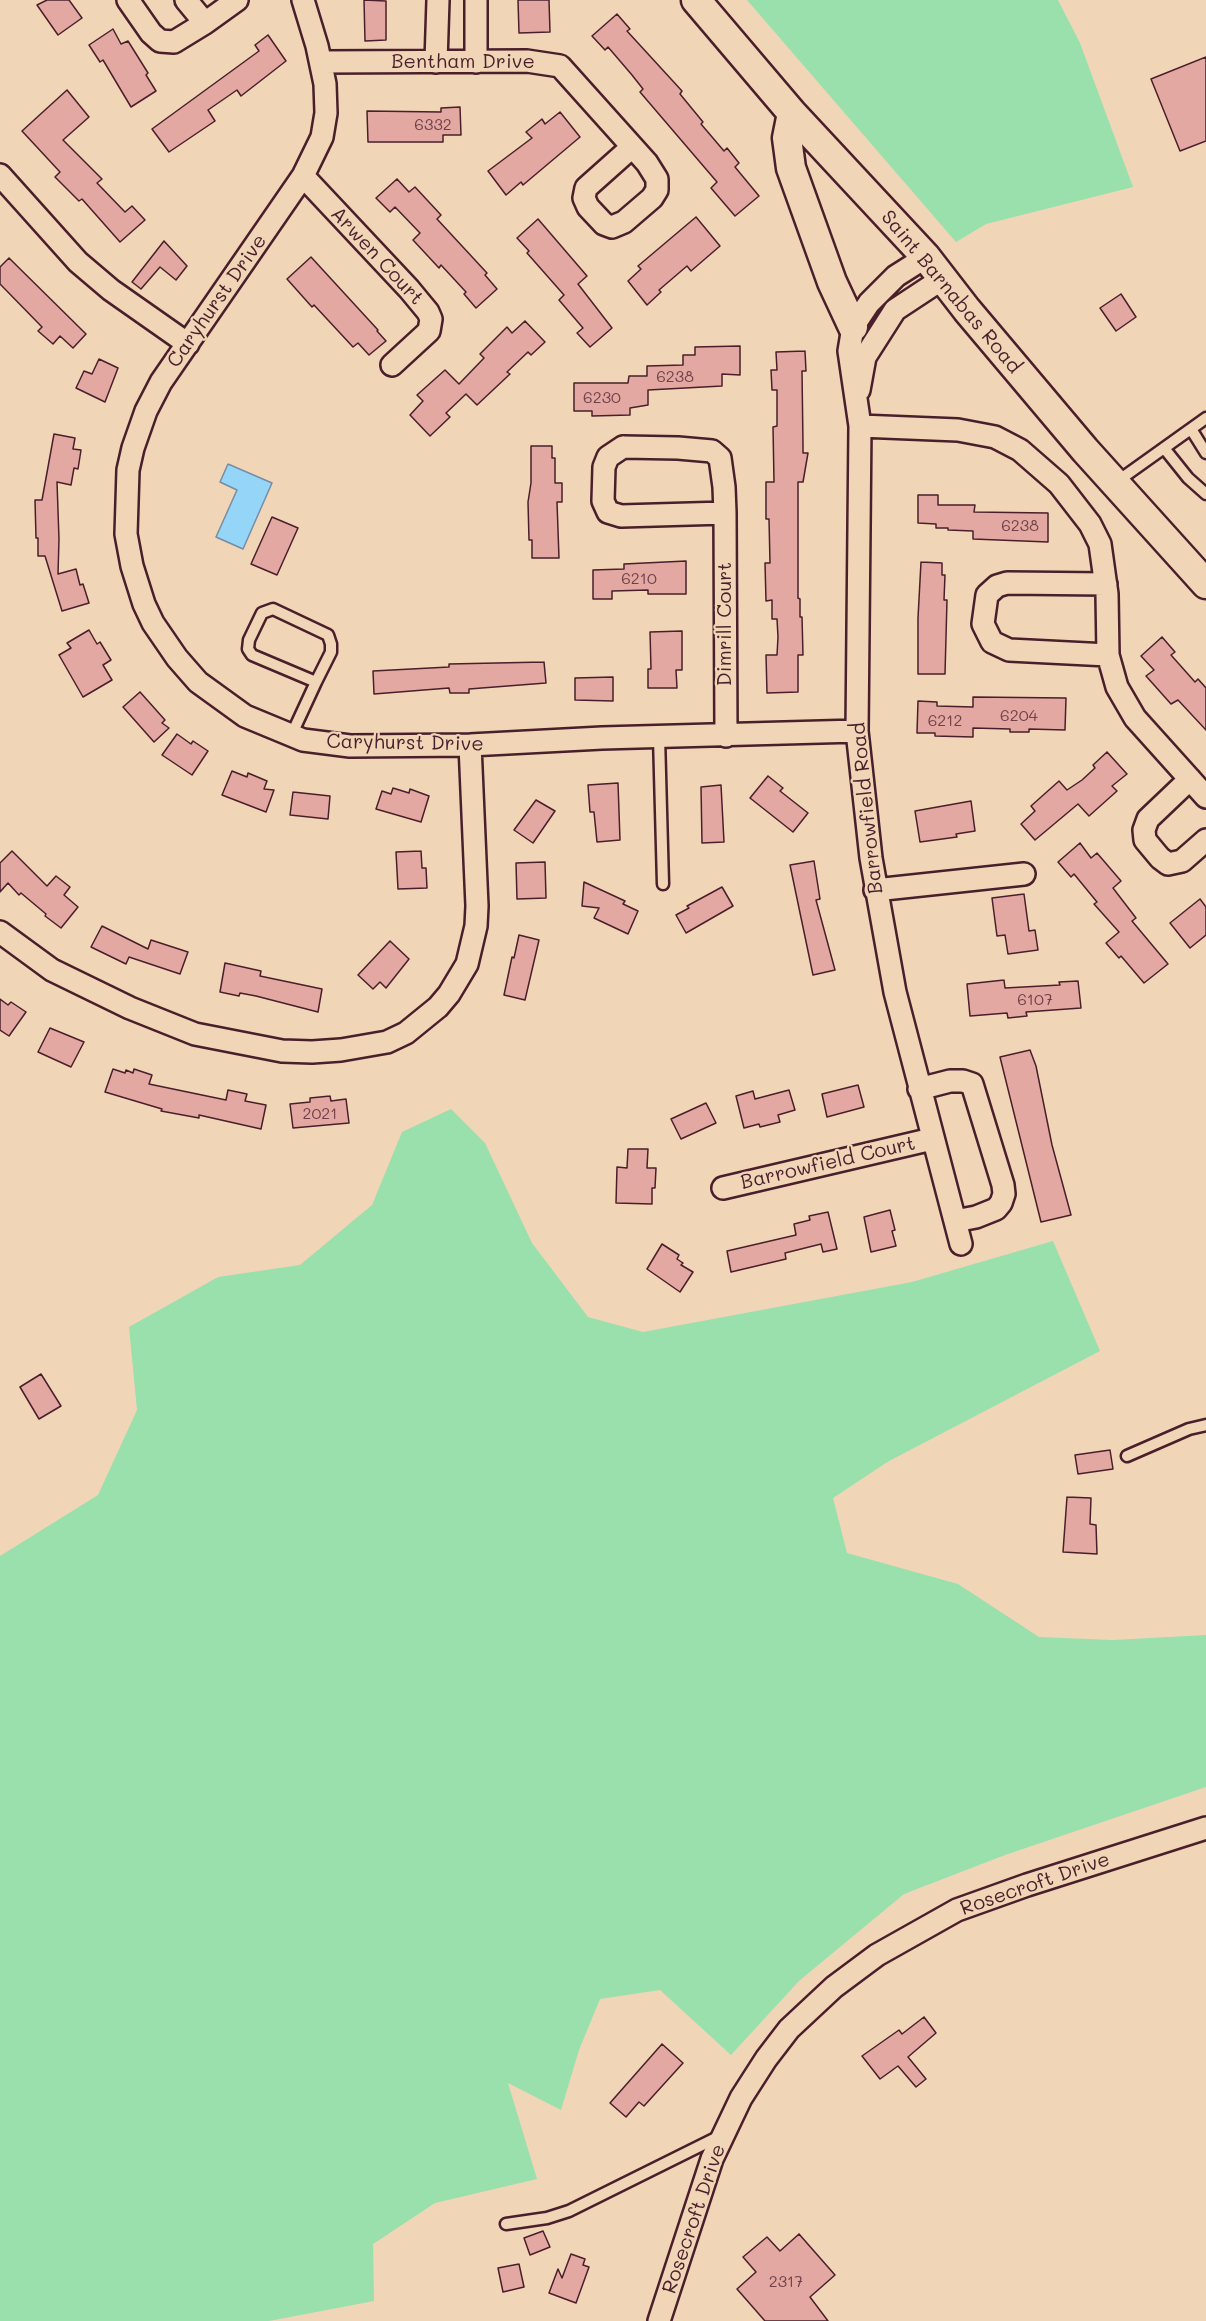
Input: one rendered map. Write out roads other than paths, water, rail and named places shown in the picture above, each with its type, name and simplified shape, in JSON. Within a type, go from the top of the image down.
[{"type":"main road","name":"Saint Barnabas Road","points":[[696,0],[792,113],[934,268],[1084,450],[1206,584]]},
{"type":"main road","points":[[792,113],[787,138],[791,168],[815,229],[832,282],[853,327]]},
{"type":"street","points":[[128,0],[151,33],[160,41],[174,42],[237,0]]},
{"type":"street","points":[[186,0],[205,23]]},
{"type":"street","name":"Caryhurst Drive","points":[[303,0],[325,84],[326,113],[318,148],[303,176],[161,382],[146,411],[128,470],[125,505],[126,534],[132,566],[144,604],[160,635],[198,682],[245,716],[303,740],[350,746],[470,745],[857,731]]},
{"type":"street","points":[[436,62],[438,0]]},
{"type":"street","points":[[476,0],[476,62]]},
{"type":"street","name":"Bentham Drive","points":[[321,62],[527,61],[560,66],[632,147],[653,171],[657,183],[656,192],[624,222],[612,227],[604,224],[588,207],[584,198],[586,188],[632,147]]},
{"type":"street","points":[[0,175],[78,262],[111,290],[188,344]]},
{"type":"street","name":"Arwen Court","points":[[303,176],[428,312],[431,319],[429,332],[392,365]]},
{"type":"street","name":"Barrowfield Road","points":[[932,1139],[895,992],[875,890],[863,800],[857,731],[860,426],[849,351],[853,327],[869,303],[883,288],[896,276],[934,268]]},
{"type":"street","name":"Barrowfield Road","points":[[857,400],[865,357],[895,310],[934,268]]},
{"type":"street","points":[[860,426],[958,430],[982,434],[1007,442],[1059,484],[1090,524],[1100,544],[1106,584],[1108,655],[1117,687],[1135,718],[1206,797]]},
{"type":"street","name":"Dimrill Court","points":[[724,513],[621,516],[608,512],[603,501],[604,466],[608,456],[623,447],[712,451],[720,458],[724,513],[726,736]]},
{"type":"street","points":[[1106,584],[1006,583],[997,586],[987,595],[983,624],[992,642],[1009,650],[1108,655]]},
{"type":"street","points":[[0,932],[51,970],[130,1008],[195,1034],[282,1051],[322,1052],[368,1047],[387,1042],[406,1033],[438,1007],[449,994],[467,964],[476,926],[477,906],[470,745]]},
{"type":"street","points":[[1190,779],[1148,819],[1143,830],[1145,840],[1168,864],[1182,861],[1206,840]]},
{"type":"street","points":[[875,890],[1024,874]]},
{"type":"street","points":[[919,1089],[950,1081],[972,1084],[1003,1185],[1004,1194],[996,1209],[976,1217],[955,1221]]},
{"type":"street","name":"Barrowfield Court","points":[[723,1188],[932,1139],[961,1244]]},
{"type":"street","name":"Rosecroft Drive","points":[[659,2321],[696,2204],[723,2135],[753,2079],[789,2029],[834,1987],[877,1955],[922,1928],[983,1899],[1206,1828]]},
{"type":"lane","points":[[1114,483],[1206,418]]},
{"type":"lane","points":[[1191,429],[1206,453]]},
{"type":"lane","points":[[1164,448],[1188,478],[1206,494]]},
{"type":"lane","points":[[291,736],[331,652],[328,635],[273,609],[262,613],[249,640],[248,649],[252,655],[316,682]]},
{"type":"lane","points":[[659,737],[663,884]]},
{"type":"lane","points":[[1127,1456],[1189,1429],[1206,1425]]},
{"type":"lane","points":[[506,2224],[547,2218],[569,2211],[723,2135]]},
{"type":"water","points":[[228,464],[272,483],[243,549],[216,537],[237,490],[220,482]]}]
